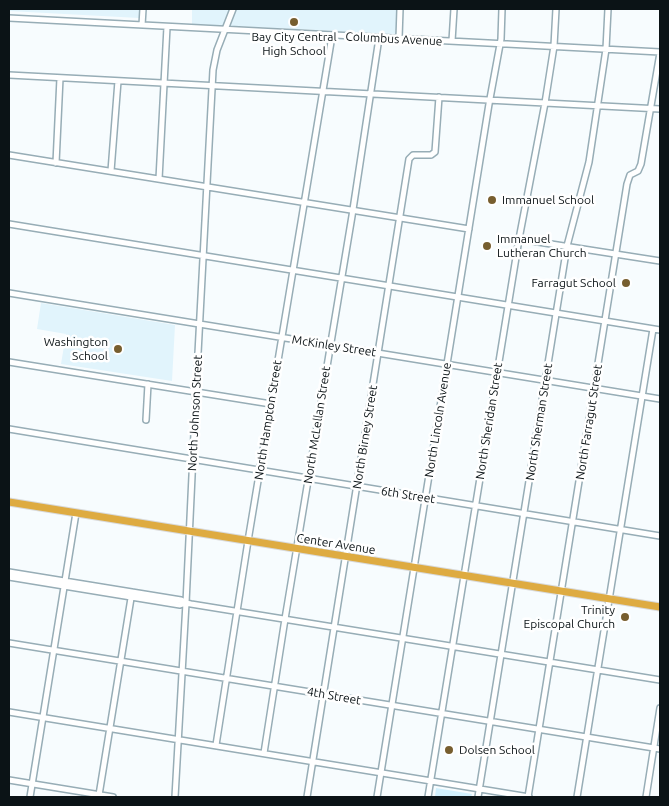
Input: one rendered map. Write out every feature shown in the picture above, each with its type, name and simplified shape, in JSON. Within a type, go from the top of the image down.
[{"type":"highway","name":"Center Avenue","points":[[9,502],[660,607]]},
{"type":"street","points":[[142,25],[143,9]]},
{"type":"street","name":"North Johnson Street","points":[[175,797],[212,85],[217,50],[233,9]]},
{"type":"street","points":[[399,38],[400,9]]},
{"type":"street","points":[[452,41],[454,9]]},
{"type":"street","name":"North Lincoln Avenue","points":[[377,797],[501,39],[502,9]]},
{"type":"street","name":"North Sheridan Street","points":[[428,797],[519,238],[545,103],[554,46],[556,9]]},
{"type":"street","name":"North Sherman Street","points":[[478,797],[567,246],[589,162],[606,49],[608,9]]},
{"type":"street","name":"Columbus Avenue","points":[[9,18],[660,53]]},
{"type":"street","points":[[158,179],[166,27]]},
{"type":"street","name":"North Hampton Street","points":[[216,746],[332,36]]},
{"type":"street","name":"North McLellan Street","points":[[264,753],[379,38]]},
{"type":"street","name":"North Farragut Street","points":[[529,797],[549,662],[627,184],[630,175],[638,171],[641,164],[660,53]]},
{"type":"street","points":[[9,75],[660,109]]},
{"type":"street","points":[[56,163],[60,78]]},
{"type":"street","points":[[111,171],[118,81]]},
{"type":"street","name":"North Birney Street","points":[[306,797],[409,159],[413,155],[432,155],[435,152],[439,97]]},
{"type":"street","points":[[9,155],[469,229]]},
{"type":"street","points":[[9,224],[660,330]]},
{"type":"street","points":[[519,238],[660,261]]},
{"type":"street","name":"McKinley Street","points":[[9,293],[660,398]]},
{"type":"street","points":[[577,797],[653,329]]},
{"type":"street","points":[[9,362],[271,404]]},
{"type":"street","points":[[146,420],[148,384]]},
{"type":"street","name":"6th Street","points":[[9,429],[660,536]]},
{"type":"street","points":[[30,797],[76,513]]},
{"type":"street","points":[[9,572],[65,584]]},
{"type":"street","points":[[9,577],[132,594],[180,604],[186,603],[237,611],[660,680]]},
{"type":"street","points":[[99,795],[132,594]]},
{"type":"street","name":"4th Street","points":[[9,643],[660,749]]},
{"type":"street","points":[[646,797],[660,708]]},
{"type":"street","points":[[9,712],[529,797]]},
{"type":"street","points":[[9,780],[113,797]]},
{"type":"shaded area","points":[[9,9],[139,9],[139,18],[9,11]]},
{"type":"shaded area","name":"Bay City Central High School","points":[[192,9],[398,9],[397,34],[192,24]]},
{"type":"shaded area","name":"Washington School","points":[[41,303],[175,325],[172,381],[61,364],[66,334],[37,329]]},
{"type":"shaded area","points":[[436,788],[472,794],[471,797],[435,797]]},
{"type":"place","name":"Bay City Central High School","points":[[294,22]]},
{"type":"place","name":"Immanuel School","points":[[492,200]]},
{"type":"place","name":"Immanuel Lutheran Church","points":[[487,246]]},
{"type":"place","name":"Farragut School","points":[[626,283]]},
{"type":"place","name":"Washington School","points":[[118,349]]},
{"type":"place","name":"Trinity Episcopal Church","points":[[625,617]]},
{"type":"place","name":"Dolsen School","points":[[449,750]]}]
